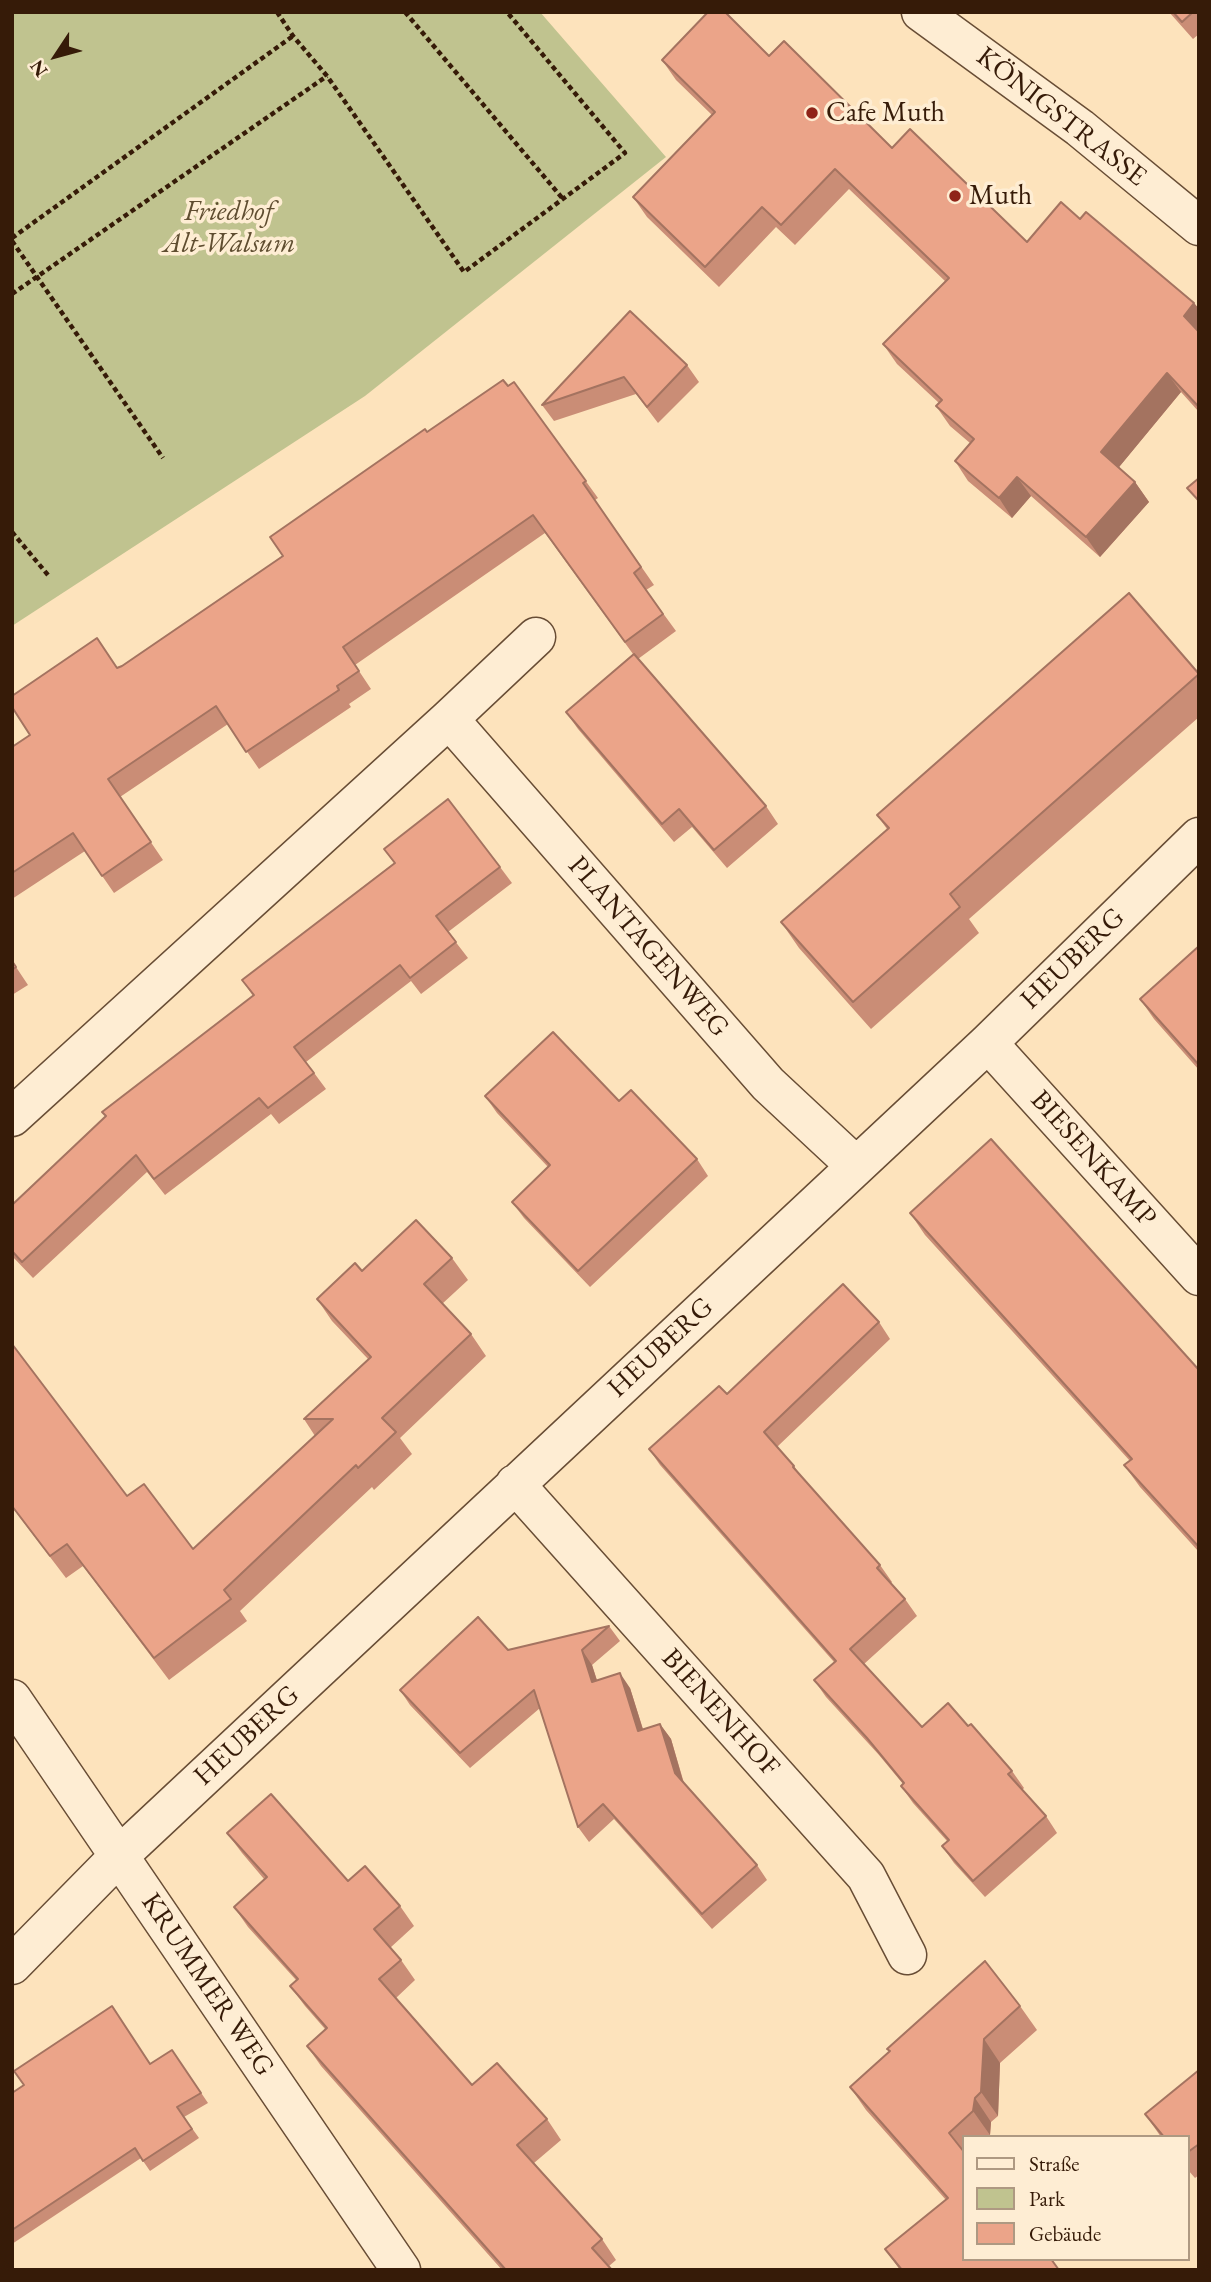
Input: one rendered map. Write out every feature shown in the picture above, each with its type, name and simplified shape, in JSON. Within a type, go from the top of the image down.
[{"type":"street","name":"KÖNIGSTRASSE","points":[[921,12],[963,23],[1080,128],[1199,226]]},
{"type":"street","points":[[12,1117],[536,637]]},
{"type":"street","name":"PLANTAGENWEG","points":[[449,719],[768,1084],[856,1166]]},
{"type":"street","name":"HEUBERG","points":[[12,1965],[119,1856],[988,1042],[1199,837]]},
{"type":"street","name":"BIESENKAMP","points":[[988,1042],[1199,1276]]},
{"type":"street","name":"BIENENHOF","points":[[514,1484],[866,1876],[907,1955]]},
{"type":"street","name":"KRUMMER WEG","points":[[12,1699],[401,2270]]},
{"type":"path","points":[[277,12],[293,36],[327,76],[464,272],[625,153],[506,12]]},
{"type":"path","points":[[405,12],[563,199]]},
{"type":"path","points":[[163,458],[12,239],[293,36]]},
{"type":"path","points":[[12,295],[327,76]]},
{"type":"path","points":[[12,532],[48,575]]},
{"type":"green space","name":"Friedhof Alt-Walsum","points":[[12,12],[540,12],[666,157],[365,396],[12,626]]},
{"type":"building","points":[[708,12],[725,12],[769,56],[784,41],[892,148],[910,129],[1027,242],[1061,202],[1080,219],[1086,212],[1194,303],[1184,316],[1199,332],[1199,407],[1167,373],[1101,452],[1135,482],[1086,537],[1017,477],[999,498],[955,461],[974,439],[936,406],[942,400],[883,344],[949,278],[835,169],[781,225],[762,207],[705,267],[633,197],[715,112],[662,60]]},
{"type":"building","points":[[1173,12],[1193,12],[1182,22]]},
{"type":"building","points":[[630,311],[687,365],[647,407],[624,377],[542,405]]},
{"type":"building","points":[[503,380],[508,386],[514,382],[586,481],[583,483],[641,567],[634,573],[663,614],[625,642],[533,515],[343,647],[359,671],[337,686],[339,690],[246,752],[216,706],[108,779],[151,842],[102,876],[73,833],[12,873],[12,747],[30,735],[12,707],[12,696],[97,638],[117,668],[122,666],[283,556],[270,537],[425,429],[427,432]]},
{"type":"building","points":[[1199,478],[1199,501],[1187,488]]},
{"type":"building","points":[[1129,593],[1199,674],[950,894],[960,907],[853,1002],[781,922],[889,828],[877,815]]},
{"type":"building","points":[[634,654],[766,806],[714,850],[679,809],[662,824],[566,712]]},
{"type":"building","points":[[448,799],[500,867],[436,916],[456,942],[410,978],[400,965],[294,1047],[314,1073],[268,1108],[259,1098],[154,1179],[136,1155],[22,1262],[12,1251],[12,1205],[106,1116],[102,1112],[254,995],[242,980],[395,863],[384,849]]},
{"type":"building","points":[[1199,946],[1199,1065],[1140,999]]},
{"type":"building","points":[[553,1032],[619,1101],[631,1090],[697,1159],[578,1271],[512,1202],[550,1165],[485,1096]]},
{"type":"building","points":[[991,1139],[1199,1370],[1199,1547],[1124,1465],[1132,1459],[910,1213]]},
{"type":"building","points":[[416,1220],[452,1258],[424,1284],[471,1334],[382,1418],[396,1432],[358,1468],[356,1465],[224,1590],[231,1599],[154,1658],[67,1544],[50,1556],[12,1506],[12,1344],[127,1496],[144,1484],[193,1549],[333,1419],[304,1419],[371,1357],[317,1299],[355,1263],[362,1271]]},
{"type":"building","points":[[843,1284],[879,1322],[764,1432],[880,1565],[877,1568],[905,1599],[850,1649],[922,1727],[948,1703],[968,1726],[971,1724],[1012,1771],[1008,1774],[1046,1816],[973,1881],[942,1846],[949,1840],[901,1786],[904,1783],[814,1680],[836,1661],[649,1449],[719,1386],[727,1394]]},
{"type":"building","points":[[478,1617],[508,1650],[609,1626],[582,1650],[592,1682],[620,1673],[638,1731],[660,1724],[675,1773],[757,1865],[702,1914],[603,1804],[578,1827],[534,1690],[460,1753],[400,1690]]},
{"type":"building","points":[[271,1794],[348,1881],[365,1866],[400,1906],[374,1929],[401,1960],[379,1979],[472,2085],[497,2063],[547,2119],[517,2145],[602,2239],[592,2248],[612,2270],[506,2270],[307,2046],[327,2028],[290,1986],[298,1979],[234,1907],[267,1877],[227,1833]]},
{"type":"building","points":[[985,1961],[1020,2006],[984,2039],[981,2092],[975,2098],[973,2111],[949,2133],[962,2149],[962,2261],[1052,2261],[1059,2270],[902,2270],[885,2249],[948,2198],[850,2087],[890,2051],[887,2049]]},
{"type":"building","points":[[112,2006],[150,2064],[172,2050],[201,2093],[177,2107],[192,2129],[143,2161],[135,2148],[12,2230],[12,2093],[24,2085],[14,2071]]},
{"type":"building","points":[[1199,2070],[1199,2144],[1190,2151],[1190,2135],[1162,2135],[1145,2114]]},
{"type":"place","name":"Cafe Muth","points":[[812,113]]},
{"type":"place","name":"Muth","points":[[955,196]]}]
